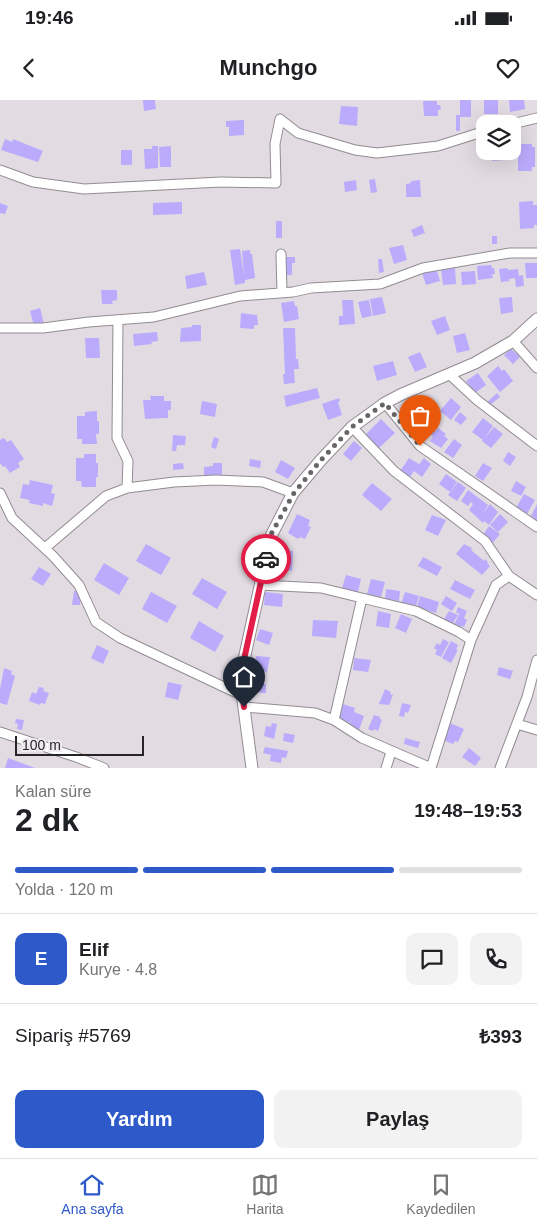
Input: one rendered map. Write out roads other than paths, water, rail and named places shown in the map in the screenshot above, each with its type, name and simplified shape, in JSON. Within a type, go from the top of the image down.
[{"type":"street","points":[[521,122],[537,118]]},
{"type":"street","points":[[0,170],[33,182],[84,189],[221,182],[276,183],[275,144],[280,119],[298,133],[355,150],[377,153],[438,146],[476,134]]},
{"type":"street","points":[[0,328],[43,328],[154,317],[240,296],[293,292],[311,288],[380,284],[423,268],[510,253],[537,253]]},
{"type":"street","points":[[281,254],[282,293]]},
{"type":"street","points":[[252,768],[240,678],[270,536],[294,493],[321,460],[352,427],[385,403],[400,394],[475,363],[513,341],[537,319]]},
{"type":"street","points":[[118,320],[118,438],[128,461],[127,488]]},
{"type":"street","points":[[513,341],[537,368]]},
{"type":"street","points":[[449,374],[477,400],[537,446]]},
{"type":"street","points":[[385,403],[420,446],[537,527]]},
{"type":"street","points":[[352,427],[394,471],[485,541],[509,576],[537,595]]},
{"type":"street","points":[[45,548],[106,496],[127,488],[174,482],[216,480],[262,482],[294,493]]},
{"type":"street","points":[[0,493],[12,518],[45,548],[79,585],[96,622],[120,638],[242,701],[315,713],[334,720],[362,738],[391,752],[431,768],[472,640],[496,585],[509,576]]},
{"type":"street","points":[[260,585],[321,588],[416,611],[472,640]]},
{"type":"street","points":[[334,720],[362,598]]},
{"type":"street","points":[[500,768],[517,724],[537,660]]},
{"type":"street","points":[[517,724],[537,730]]},
{"type":"street","points":[[0,732],[104,768]]},
{"type":"street","points":[[386,768],[391,752]]}]
